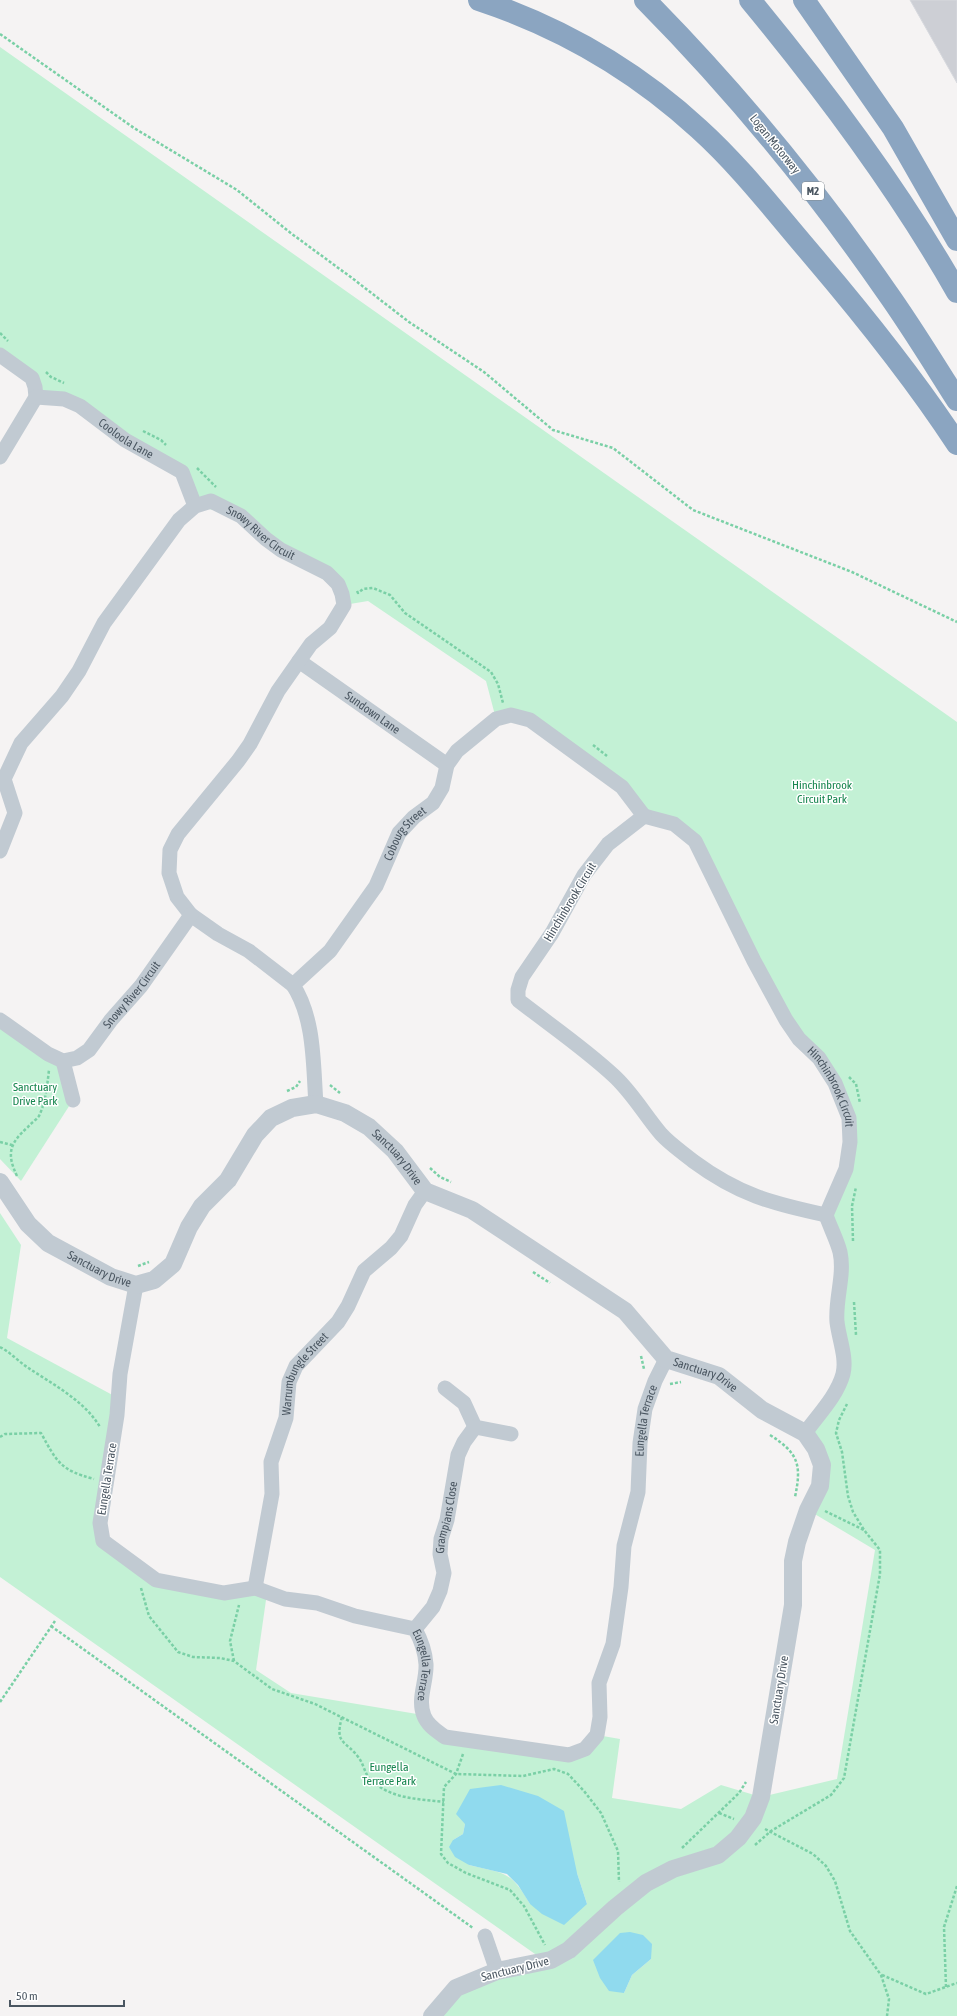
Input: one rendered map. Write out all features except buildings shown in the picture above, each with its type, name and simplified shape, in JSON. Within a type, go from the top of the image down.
[{"type":"highway","points":[[479,0],[539,23],[576,42],[643,83],[699,129],[762,196],[842,290],[918,388],[957,444]]},
{"type":"highway","name":"Logan Motorway","points":[[645,0],[730,89],[816,195],[887,292],[957,400]]},
{"type":"highway","points":[[750,0],[844,119],[901,201],[957,292]]},
{"type":"highway","points":[[804,0],[846,58],[893,128],[957,240]]},
{"type":"street","points":[[0,356],[32,378],[36,397],[0,457]]},
{"type":"street","name":"Cooloola Lane","points":[[36,397],[64,400],[80,406],[125,440],[182,472],[195,506]]},
{"type":"street","name":"Snowy River Circuit","points":[[195,506],[211,501],[241,516],[281,550],[327,573],[338,584],[342,594],[344,605],[330,628],[311,644],[278,691],[250,744],[238,761],[178,834],[170,850],[169,873],[177,897],[191,915],[218,934],[249,951],[293,985]]},
{"type":"street","points":[[0,851],[15,813],[2,778],[21,744],[62,696],[79,671],[104,623],[179,520],[195,506]]},
{"type":"street","name":"Sundown Lane","points":[[299,661],[447,765]]},
{"type":"street","name":"Cobourg Street","points":[[293,985],[330,951],[371,892],[399,833],[414,817],[433,803],[442,788],[447,765],[457,751],[496,719],[512,715],[530,720],[622,786],[644,816]]},
{"type":"street","name":"Hinchinbrook Circuit","points":[[644,816],[674,824],[695,841],[754,961],[786,1020],[799,1039],[819,1058],[835,1083],[849,1118],[850,1142],[846,1169],[826,1215],[774,1204],[738,1190],[711,1174],[673,1146],[661,1134],[628,1089],[613,1074],[518,1000],[518,990],[522,977],[552,933],[584,875],[608,844],[644,816]]},
{"type":"street","name":"Snowy River Circuit","points":[[63,1060],[77,1058],[89,1050],[111,1020],[141,986],[191,915]]},
{"type":"street","points":[[293,985],[305,1010],[312,1051],[316,1104]]},
{"type":"street","points":[[0,1020],[48,1054],[63,1060],[73,1100]]},
{"type":"street","name":"Sanctuary Drive","points":[[0,1182],[28,1224],[48,1243],[111,1277],[136,1285],[154,1280],[173,1264],[189,1227],[202,1206],[228,1180],[255,1135],[271,1118],[292,1108],[316,1104],[345,1113],[369,1127],[395,1151],[425,1191],[472,1210],[625,1311],[666,1359],[719,1376],[762,1410],[804,1433],[816,1449],[822,1465],[820,1486],[797,1542],[793,1561],[793,1605],[761,1797],[749,1824],[738,1838],[718,1854],[673,1869],[646,1883],[615,1908],[569,1950],[551,1960],[497,1971],[481,1976],[456,1988],[432,2016]]},
{"type":"street","name":"Warrumbungle Street","points":[[255,1588],[272,1494],[271,1462],[286,1418],[289,1382],[296,1366],[338,1322],[348,1306],[364,1271],[391,1248],[401,1236],[415,1206],[425,1191]]},
{"type":"street","points":[[804,1433],[835,1391],[843,1373],[843,1354],[837,1322],[836,1302],[841,1268],[840,1253],[826,1215]]},
{"type":"street","name":"Eungella Terrace","points":[[136,1285],[120,1374],[117,1415],[100,1523],[103,1541],[156,1580],[224,1592],[255,1588],[285,1599],[317,1603],[355,1616],[415,1629],[422,1642],[426,1664],[422,1696],[423,1715],[429,1725],[445,1737],[569,1755],[585,1750],[597,1735],[600,1717],[599,1683],[613,1644],[622,1587],[624,1546],[638,1492],[640,1443],[645,1409],[647,1376],[666,1359]]},
{"type":"street","points":[[445,1388],[464,1403],[475,1427],[511,1434]]},
{"type":"street","name":"Grampians Close","points":[[415,1629],[433,1607],[440,1591],[444,1573],[440,1554],[441,1539],[447,1520],[458,1455],[464,1442],[475,1427]]},
{"type":"street","points":[[485,1936],[497,1971]]},
{"type":"path","points":[[0,34],[134,128],[237,190],[292,234],[409,322],[484,372],[552,430],[613,448],[693,510],[852,572],[957,622]]},
{"type":"path","points":[[19,1179],[13,1166],[10,1154],[12,1145],[38,1117],[47,1095],[50,1065],[48,1054]]},
{"type":"path","points":[[282,1093],[296,1087],[301,1079],[314,1078],[326,1081],[334,1090],[347,1097]]},
{"type":"path","points":[[0,1142],[12,1145]]},
{"type":"path","points":[[427,1166],[440,1177],[455,1184]]},
{"type":"path","points":[[135,1267],[151,1262]]},
{"type":"path","points":[[530,1270],[554,1285]]},
{"type":"path","points":[[0,1347],[26,1366],[61,1388],[95,1417],[101,1428],[102,1434]]},
{"type":"path","points":[[641,1354],[647,1376],[666,1386],[684,1381]]},
{"type":"path","points":[[764,1430],[787,1446],[795,1456],[798,1470],[793,1502]]},
{"type":"path","points":[[0,1437],[5,1434],[41,1433],[53,1455],[63,1466],[75,1474],[97,1479]]},
{"type":"path","points":[[95,1486],[98,1473]]},
{"type":"path","points":[[795,1496],[864,1530]]},
{"type":"path","points":[[136,1584],[142,1589],[149,1616],[178,1652],[193,1657],[220,1658],[234,1661],[272,1689],[315,1704],[456,1774],[523,1776],[554,1769],[568,1774],[584,1791],[601,1813],[618,1851],[619,1882]]},
{"type":"path","points":[[234,1661],[230,1641],[239,1609],[238,1590]]},
{"type":"path","points":[[0,1702],[55,1621]]},
{"type":"path","points":[[51,1626],[485,1936]]},
{"type":"path","points":[[342,1717],[338,1730],[341,1740],[360,1758],[370,1780],[384,1789],[402,1797],[444,1802]]},
{"type":"path","points":[[468,1740],[456,1774],[444,1787],[440,1842],[441,1854],[448,1863],[466,1873],[510,1890],[524,1906],[547,1948],[551,1960]]},
{"type":"path","points":[[681,1848],[740,1794],[748,1778]]},
{"type":"path","points":[[719,1813],[771,1831],[813,1854],[826,1866],[835,1881],[850,1931],[881,1975],[889,1999],[887,2016]]},
{"type":"path","points":[[615,1887],[619,1882],[626,1878]]},
{"type":"path","points":[[946,1987],[944,1927],[957,1886]]},
{"type":"path","points":[[881,1975],[926,1994],[957,1983]]},
{"type":"green space","name":"Hinchinbrook Circuit Park","points":[[0,47],[957,722],[957,2016],[432,2016],[456,1988],[545,1961],[0,1577],[0,1213],[21,1245],[7,1338],[118,1398],[103,1541],[156,1580],[267,1593],[256,1670],[291,1693],[423,1715],[445,1737],[569,1755],[597,1735],[620,1739],[612,1798],[681,1809],[721,1785],[761,1797],[837,1779],[875,1550],[808,1510],[820,1486],[805,1433],[843,1373],[841,1268],[826,1215],[846,1169],[849,1118],[799,1039],[695,841],[634,801],[530,720],[496,719],[486,681],[368,601],[344,605],[342,594],[241,516],[195,506],[182,472],[64,399],[35,387],[0,355]],"holes":[[[465,1824],[577,1873],[587,1904],[530,1904],[517,1885],[506,1875],[469,1865],[453,1840],[463,1834]],[[620,1933],[651,1959],[632,1975],[624,1993]]]},
{"type":"green space","name":"Sanctuary Drive Park","points":[[0,1020],[63,1061],[73,1100],[21,1181],[0,1159]]},
{"type":"water","points":[[501,1785],[538,1796],[564,1811],[577,1873],[587,1904],[564,1925],[542,1914],[530,1904],[518,1885],[507,1874],[469,1865],[455,1857],[449,1847],[453,1840],[463,1834],[465,1824],[456,1814],[470,1789]]},
{"type":"water","points":[[630,1932],[643,1935],[652,1944],[651,1959],[632,1975],[624,1993],[609,1991],[600,1978],[593,1960],[620,1933]]},
{"type":"park label","name":"Eungella Terrace Park","points":[[389,1774]]}]
